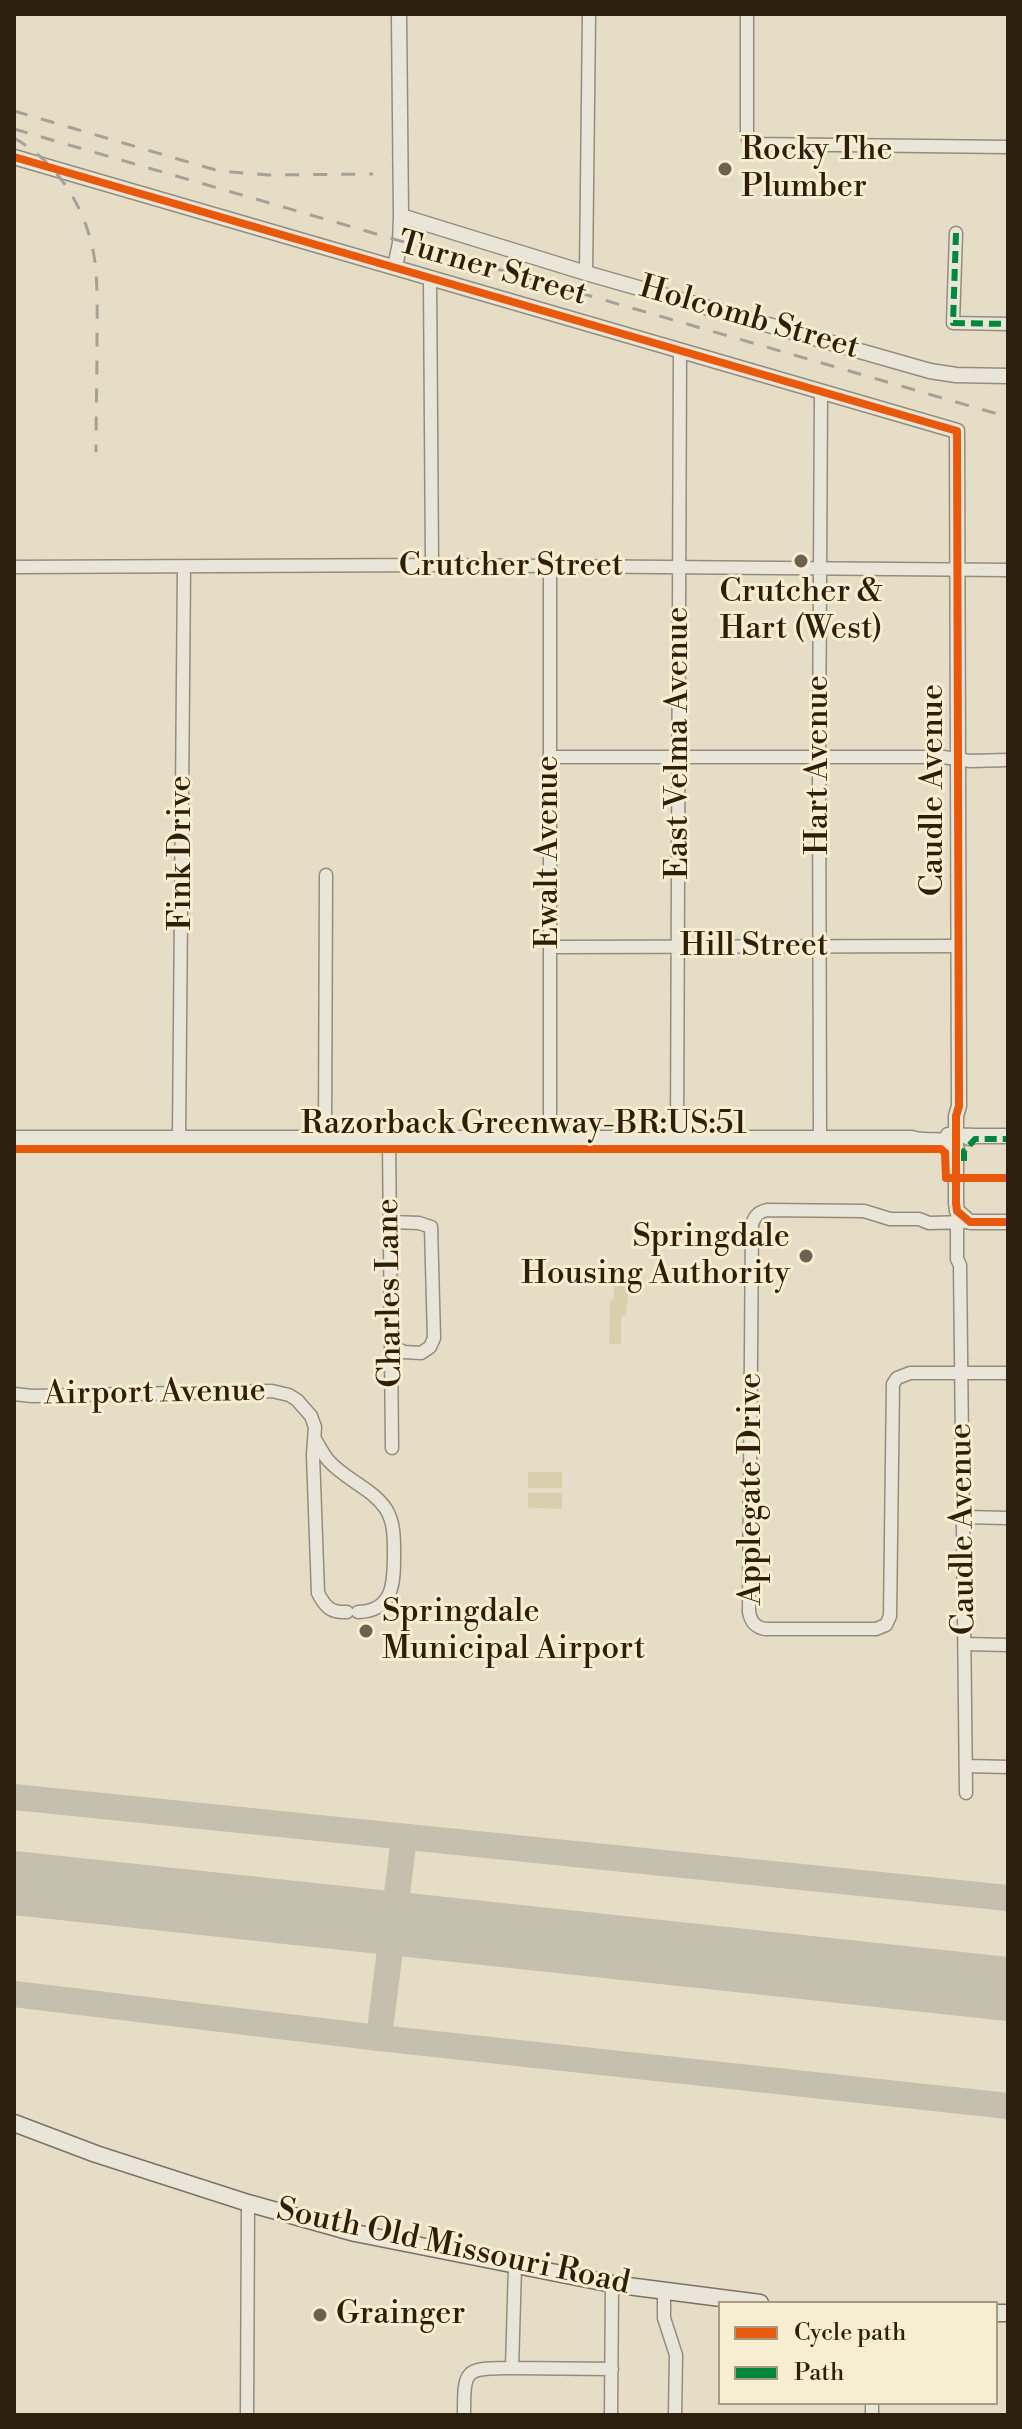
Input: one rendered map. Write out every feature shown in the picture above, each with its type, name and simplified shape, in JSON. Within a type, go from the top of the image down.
[{"type":"main road","name":"South Old Missouri Road","points":[[14,2123],[96,2154],[248,2203],[355,2233],[612,2284],[741,2301]]},
{"type":"street","points":[[395,267],[401,216],[399,14]]},
{"type":"street","points":[[586,273],[589,14]]},
{"type":"street","points":[[747,14],[747,135],[754,144],[1008,147]]},
{"type":"street","name":"Turner Street","points":[[14,157],[957,431]]},
{"type":"street","name":"Holcomb Street","points":[[401,216],[586,273],[930,371],[968,376],[1008,376]]},
{"type":"street","points":[[956,233],[953,323],[1008,324]]},
{"type":"street","points":[[430,279],[432,565]]},
{"type":"street","name":"East Velma Avenue","points":[[677,1137],[680,350]]},
{"type":"street","name":"Hart Avenue","points":[[820,1138],[821,391]]},
{"type":"street","name":"Caudle Avenue","points":[[957,431],[959,1106],[956,1116],[964,1258],[960,1265],[966,1793]]},
{"type":"street","name":"Crutcher Street","points":[[14,567],[432,565],[1008,570]]},
{"type":"street","name":"Ewalt Avenue","points":[[550,566],[550,1138]]},
{"type":"street","name":"Fink Drive","points":[[179,1138],[184,567]]},
{"type":"street","points":[[549,757],[943,757],[1008,760]]},
{"type":"street","points":[[325,1138],[326,875]]},
{"type":"street","name":"Hill Street","points":[[550,947],[959,946]]},
{"type":"street","name":"Caudle Avenue","points":[[959,1106],[975,1136]]},
{"type":"street","points":[[14,1138],[912,1138],[920,1134],[957,1142],[975,1136],[1008,1136]]},
{"type":"street","name":"Charles Lane","points":[[389,1138],[392,1448]]},
{"type":"street","name":"Applegate Drive","points":[[961,1218],[929,1216],[890,1219],[864,1211],[767,1210],[760,1211],[755,1217],[752,1224],[749,1612],[755,1624],[765,1629],[876,1629],[886,1625],[890,1616],[893,1384],[903,1374],[961,1373]]},
{"type":"street","points":[[961,1218],[1008,1222]]},
{"type":"street","points":[[390,1222],[419,1223],[431,1227],[434,1338],[430,1347],[421,1353],[404,1352],[391,1345]]},
{"type":"street","points":[[961,1373],[1008,1373]]},
{"type":"street","name":"Airport Avenue","points":[[14,1394],[281,1392],[297,1400],[305,1407],[315,1427],[313,1455],[318,1593],[328,1608],[336,1613],[369,1612],[377,1609],[394,1583],[393,1526],[385,1507],[329,1462],[315,1439]]},
{"type":"street","points":[[963,1517],[1008,1518]]},
{"type":"street","points":[[966,1644],[1008,1645]]},
{"type":"street","points":[[966,1766],[1008,1767]]},
{"type":"street","points":[[247,2415],[248,2203]]},
{"type":"street","points":[[512,2368],[515,2266]]},
{"type":"street","points":[[611,2415],[612,2284]]},
{"type":"street","points":[[664,2293],[664,2318],[676,2355],[675,2415]]},
{"type":"street","points":[[464,2415],[465,2381],[477,2369],[612,2369]]},
{"type":"shaded area","points":[[614,1285],[629,1286],[626,1315],[621,1316],[621,1344],[609,1344],[610,1301],[614,1298]]},
{"type":"shaded area","points":[[528,1472],[562,1472],[562,1488],[528,1488]]},
{"type":"shaded area","points":[[528,1493],[562,1493],[562,1509],[528,1508]]},
{"type":"taxiway","points":[[14,1797],[1008,1898]]},
{"type":"taxiway","points":[[379,2038],[404,1838]]},
{"type":"taxiway","points":[[14,1994],[379,2038],[1008,2106]]},
{"type":"runway","points":[[14,1883],[1008,1989]]},
{"type":"railway","points":[[14,111],[219,171],[269,175],[373,174]]},
{"type":"railway","points":[[14,129],[1008,417]]},
{"type":"railway","points":[[14,138],[30,148],[58,175],[78,207],[91,243],[97,292],[96,452]]},
{"type":"marked path","points":[[956,233],[953,323],[1008,324]]},
{"type":"marked path","points":[[964,1161],[964,1151],[975,1139],[1008,1139]]},
{"type":"cycle path","points":[[14,157],[957,431],[959,1106],[956,1116],[956,1203],[957,1211],[970,1222],[1008,1222]]},
{"type":"cycle path","name":"Razorback Greenway-BR:US:51","points":[[14,1149],[941,1149],[945,1153],[946,1178],[1008,1178]]},
{"type":"place","name":"Rocky The Plumber","points":[[725,169]]},
{"type":"place","name":"Crutcher & Hart (West)","points":[[801,561]]},
{"type":"place","name":"Springdale Housing Authority","points":[[806,1256]]},
{"type":"place","name":"Springdale Municipal Airport","points":[[366,1631]]},
{"type":"place","name":"Grainger","points":[[320,2315]]}]
